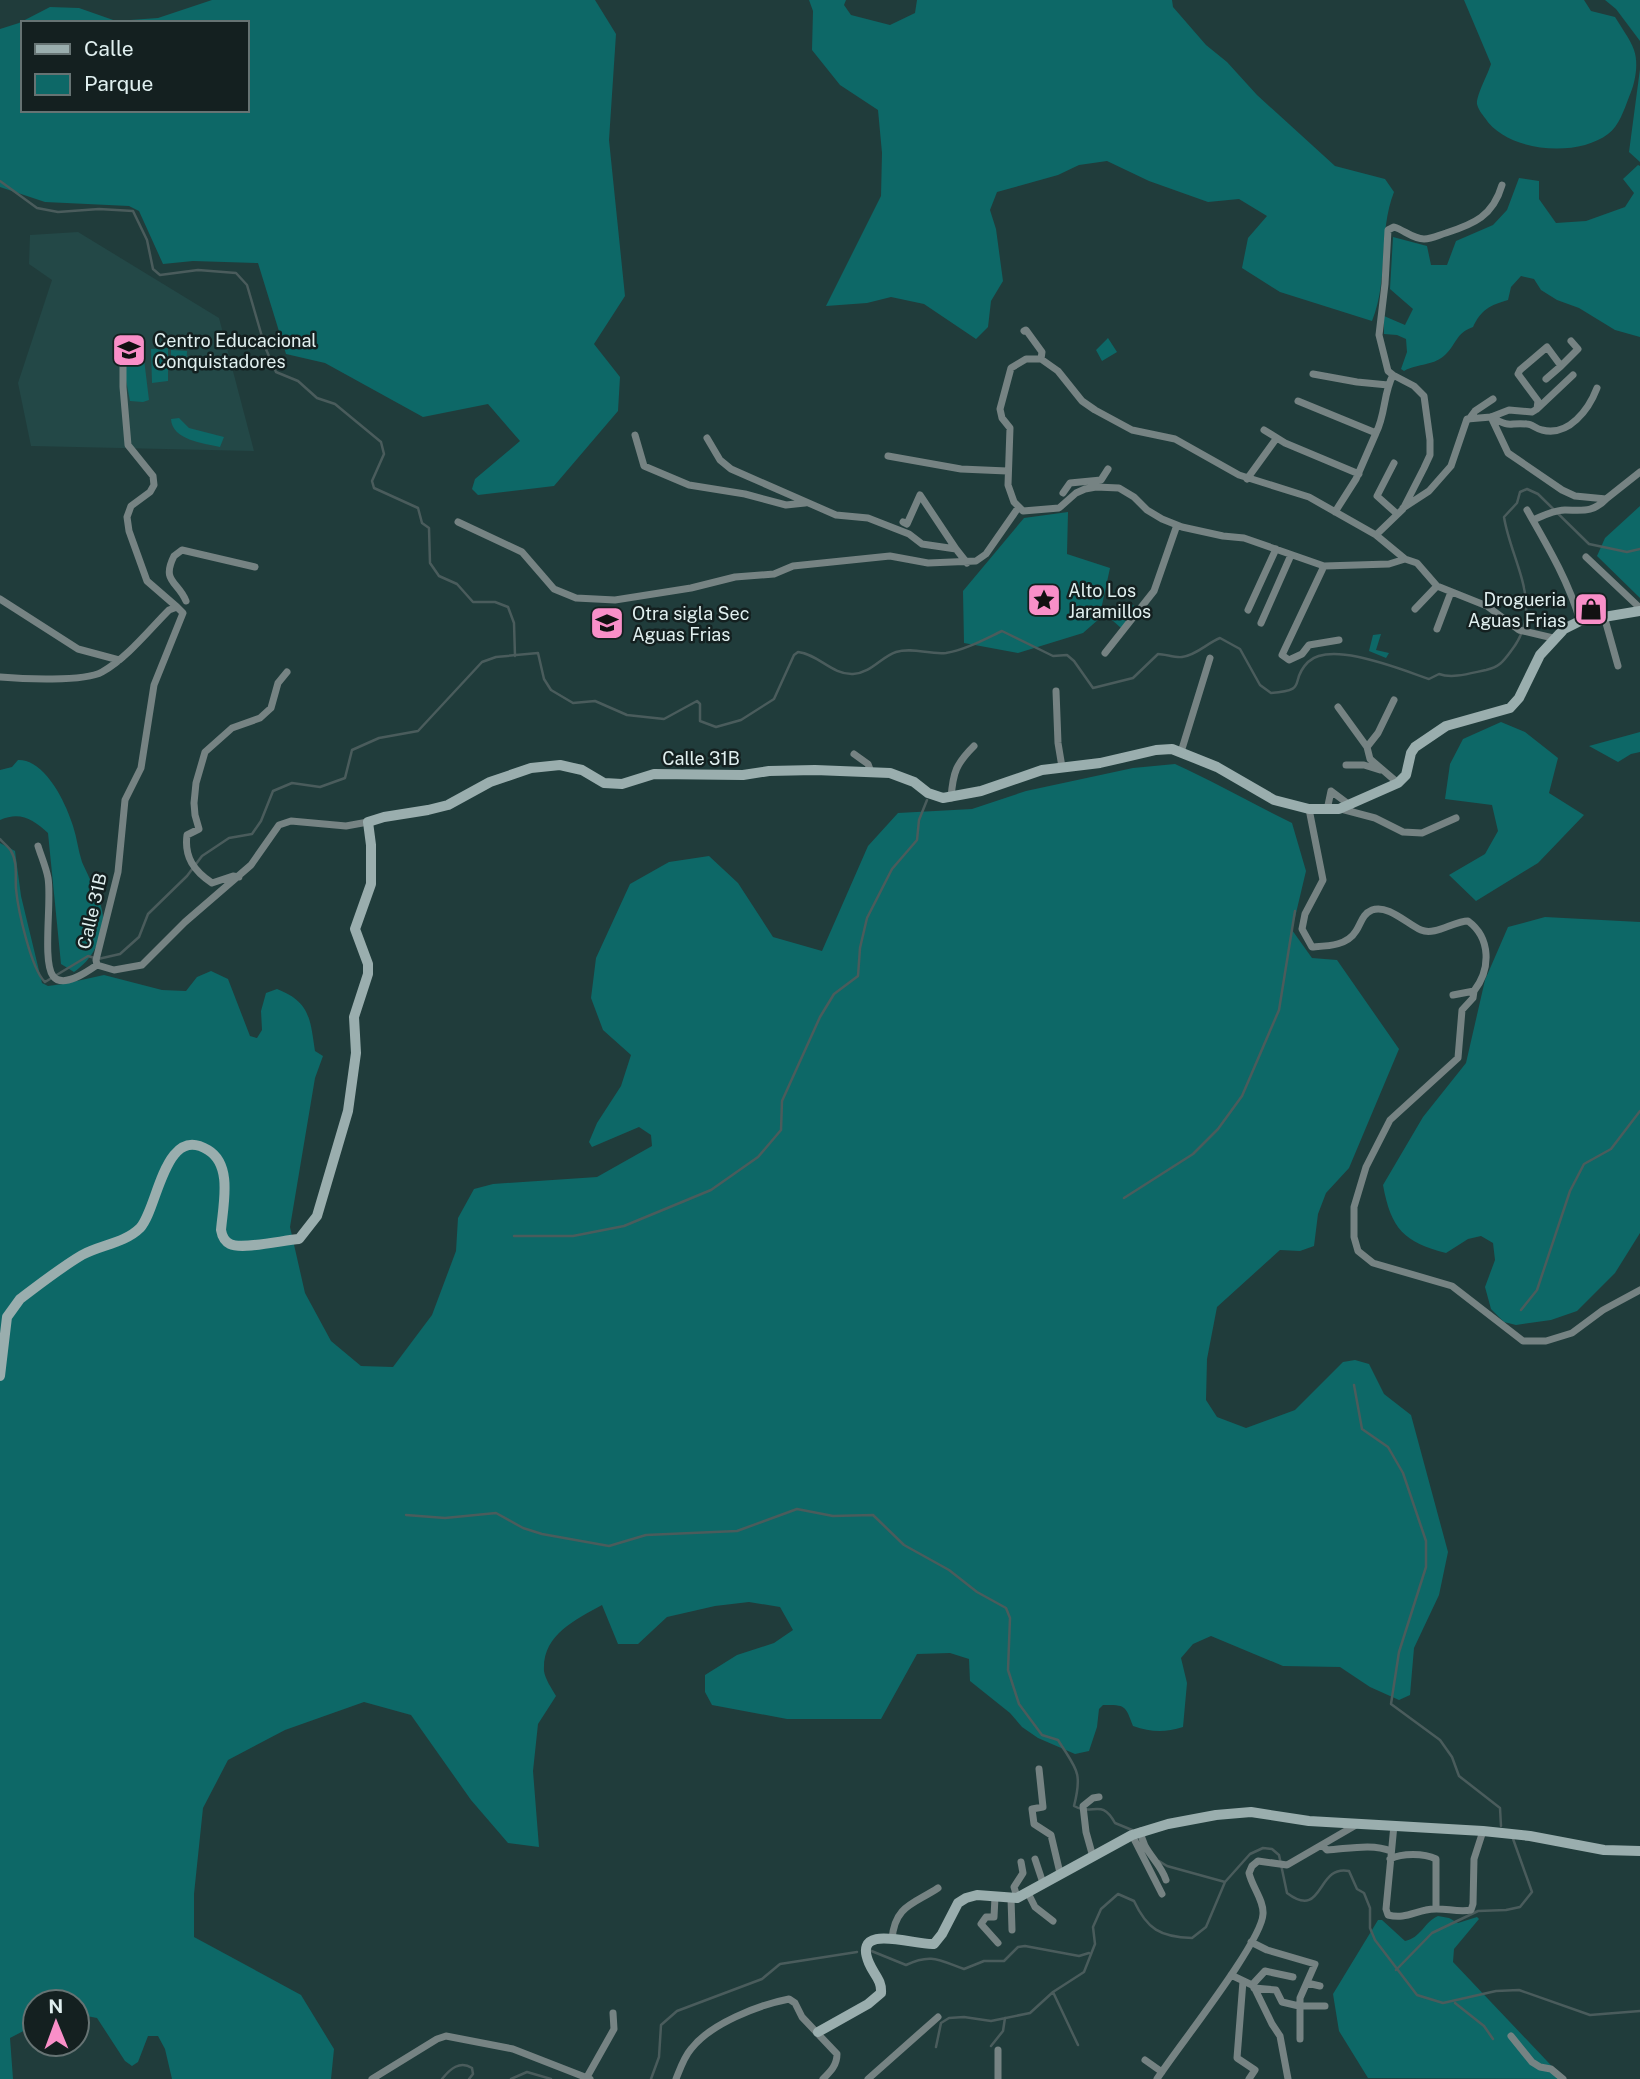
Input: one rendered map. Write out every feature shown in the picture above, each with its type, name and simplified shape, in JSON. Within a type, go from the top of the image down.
[{"type":"street","points":[[1400,511],[1430,454],[1430,440],[1424,396],[1388,371],[1380,335],[1388,230],[1394,227],[1425,239],[1471,225],[1491,207],[1499,196],[1502,185]]},
{"type":"street","points":[[1024,331],[1026,330],[1042,352],[1041,359]]},
{"type":"street","points":[[1546,379],[1578,349],[1571,341]]},
{"type":"street","points":[[1537,409],[1538,401],[1518,374],[1522,366],[1545,344],[1561,366]]},
{"type":"street","points":[[0,677],[76,677],[100,674],[119,660],[169,610],[177,607],[148,581],[129,531],[127,517],[131,506],[150,492],[154,485],[153,476],[128,445],[123,353]]},
{"type":"street","points":[[1405,559],[1389,564],[1324,566],[1244,538],[1177,525],[1147,510],[1126,491],[1108,487],[1076,493],[1065,505],[1054,509],[1023,511],[1018,508],[1010,492],[1007,471],[1010,428],[1002,418],[1000,410],[1010,372],[1026,359],[1041,359],[1058,371],[1082,401],[1095,411],[1132,430],[1174,439],[1247,479],[1309,497],[1376,536],[1405,559],[1417,563],[1437,586],[1487,606],[1519,630],[1553,638]]},
{"type":"street","points":[[1314,374],[1388,385]]},
{"type":"street","points":[[1335,512],[1359,474],[1384,418],[1388,385],[1393,375]]},
{"type":"street","points":[[1469,419],[1490,417],[1509,410],[1532,412],[1573,375]]},
{"type":"street","points":[[1490,417],[1507,426],[1529,423],[1541,430],[1559,430],[1586,412],[1597,388]]},
{"type":"street","points":[[1376,536],[1400,511],[1429,491],[1451,466],[1465,421],[1493,399]]},
{"type":"street","points":[[1298,401],[1376,433]]},
{"type":"street","points":[[1490,417],[1508,453],[1568,493],[1606,499]]},
{"type":"street","points":[[1264,430],[1276,439],[1359,474]]},
{"type":"street","points":[[635,435],[644,466],[689,485],[745,494],[786,505],[805,503]]},
{"type":"street","points":[[707,438],[720,460],[731,469],[805,503],[836,515],[868,517],[909,534],[922,544],[956,549]]},
{"type":"street","points":[[1247,479],[1276,439]]},
{"type":"street","points":[[888,457],[961,469],[1007,471]]},
{"type":"street","points":[[1394,463],[1377,496],[1400,511]]},
{"type":"street","points":[[1063,493],[1070,483],[1101,480],[1108,469]]},
{"type":"street","points":[[1533,520],[1561,510],[1574,512],[1597,508],[1640,472]]},
{"type":"street","points":[[903,522],[907,524],[920,495],[967,563]]},
{"type":"street","points":[[458,522],[522,552],[554,589],[584,599],[615,600],[691,588],[735,577],[774,574],[793,566],[890,556],[919,562],[967,563],[982,558],[1018,508]]},
{"type":"street","points":[[1527,510],[1541,532],[1571,595],[1580,621]]},
{"type":"street","points":[[1105,653],[1154,591],[1177,525]]},
{"type":"street","points":[[186,601],[181,591],[172,583],[169,573],[174,556],[182,550],[255,567]]},
{"type":"street","points":[[1248,610],[1276,550]]},
{"type":"street","points":[[1261,623],[1291,555]]},
{"type":"street","points":[[1586,557],[1640,610]]},
{"type":"street","points":[[1324,566],[1282,655],[1289,660],[1302,654],[1308,645],[1339,640]]},
{"type":"street","points":[[1415,609],[1437,586]]},
{"type":"street","points":[[1437,629],[1451,592]]},
{"type":"street","points":[[0,599],[78,649],[119,660]]},
{"type":"street","name":"Calle 31B","points":[[177,607],[181,609],[183,617],[154,685],[142,768],[125,800],[118,872],[97,961],[114,971],[142,965],[185,922],[239,877],[259,856],[271,834],[283,823],[291,821],[346,826],[428,810],[448,805],[490,782],[531,768],[561,765],[582,770],[604,783],[622,784],[654,774],[743,775],[815,770],[870,772],[899,775],[928,793],[951,798]]},
{"type":"street","points":[[974,746],[960,761],[953,775],[951,798],[981,791],[1024,775],[1172,749],[1217,767],[1274,800],[1309,809],[1346,807],[1398,783],[1406,775],[1411,753],[1446,726],[1510,708],[1519,698],[1540,655],[1564,629],[1580,621],[1640,610]]},
{"type":"street","points":[[1604,616],[1618,666]]},
{"type":"street","points":[[1181,752],[1210,658]]},
{"type":"street","points":[[239,877],[233,876],[212,883],[192,865],[186,847],[187,835],[199,829],[195,815],[196,783],[205,752],[232,728],[260,718],[271,708],[278,683],[287,672]]},
{"type":"street","points":[[1056,691],[1062,767]]},
{"type":"street","points":[[1367,747],[1378,733],[1395,700]]},
{"type":"street","points":[[1338,707],[1367,747],[1370,759],[1398,783]]},
{"type":"street","points":[[854,754],[868,764],[870,772]]},
{"type":"street","points":[[1346,765],[1364,765],[1381,770]]},
{"type":"street","points":[[1327,810],[1331,791],[1346,807],[1403,832],[1422,833],[1441,827],[1456,818]]},
{"type":"street","points":[[1309,809],[1323,880],[1306,910],[1302,929],[1312,947],[1335,945],[1347,940],[1356,933],[1365,913],[1373,909],[1396,915],[1419,929],[1428,931],[1468,921],[1478,928],[1487,961],[1480,983],[1474,990],[1453,995]]},
{"type":"street","points":[[0,1376],[7,1317],[12,1308],[20,1299],[82,1255],[131,1235],[142,1226],[171,1159],[180,1149],[197,1145],[215,1156],[224,1169],[221,1230],[228,1244],[299,1239],[317,1216],[348,1111],[356,1053],[354,1017],[368,974],[368,964],[355,929],[371,884],[368,822]]},
{"type":"street","points":[[38,846],[48,878],[50,916],[47,956],[55,978],[71,979],[97,961]]},
{"type":"street","points":[[1474,990],[1474,998],[1461,1010],[1458,1058],[1390,1120],[1366,1167],[1354,1207],[1354,1237],[1358,1251],[1373,1263],[1452,1286],[1523,1341],[1546,1341],[1572,1333],[1603,1310],[1640,1290]]},
{"type":"street","points":[[1039,1769],[1043,1807],[1032,1809],[1034,1824],[1051,1835],[1060,1873]]},
{"type":"street","points":[[1093,1857],[1083,1806],[1099,1797]]},
{"type":"street","points":[[818,2032],[868,2004],[881,1993],[882,1984],[870,1965],[867,1946],[876,1938],[934,1944],[958,1903],[977,1895],[1014,1898],[1136,1833],[1205,1817],[1251,1812],[1309,1821],[1483,1831],[1530,1836],[1604,1850],[1640,1851]]},
{"type":"street","points":[[1145,2060],[1160,2075],[1231,1975],[1262,1924],[1263,1906],[1249,1873],[1252,1866],[1258,1861],[1287,1865],[1359,1823]]},
{"type":"street","points":[[1394,1825],[1386,1896],[1388,1915],[1407,1916],[1436,1909],[1468,1911],[1473,1908],[1474,1859],[1483,1831]]},
{"type":"street","points":[[1136,1833],[1162,1868],[1166,1880]]},
{"type":"street","points":[[1136,1833],[1162,1894]]},
{"type":"street","points":[[1322,1845],[1327,1850],[1373,1848],[1390,1855],[1427,1856],[1436,1859],[1436,1909]]},
{"type":"street","points":[[1035,1859],[1043,1884]]},
{"type":"street","points":[[1012,1930],[1014,1887],[1023,1873],[1020,1862]]},
{"type":"street","points":[[892,1939],[893,1925],[902,1909],[938,1888]]},
{"type":"street","points":[[1028,1892],[1035,1908],[1053,1921]]},
{"type":"street","points":[[995,1897],[993,1917],[986,1917],[981,1924],[998,1943]]},
{"type":"street","points":[[1251,1942],[1267,1950],[1315,1964],[1300,1994],[1300,2039]]},
{"type":"street","points":[[1253,1986],[1265,1971],[1293,1977]]},
{"type":"street","points":[[1231,1975],[1253,1986],[1276,1990],[1282,2001],[1299,2006],[1325,2006]]},
{"type":"street","points":[[1243,1981],[1237,2058],[1255,2070],[1248,2079]]},
{"type":"street","points":[[1307,1983],[1320,1986]]},
{"type":"street","points":[[1253,1986],[1280,2036],[1287,2079]]},
{"type":"street","points":[[676,2079],[690,2050],[708,2031],[789,1999],[837,2054],[832,2070],[823,2079]]},
{"type":"street","points":[[372,2079],[446,2036],[495,2044],[588,2078],[614,2029],[613,2014]]},
{"type":"street","points":[[868,2079],[938,2017]]},
{"type":"street","points":[[1511,2036],[1532,2062],[1551,2069],[1563,2079]]},
{"type":"street","points":[[998,2050],[998,2079]]},
{"type":"shaded area","name":"Centro Educacional Conquistadores","points":[[78,232],[219,318],[254,451],[31,446],[18,383],[52,280],[29,264],[30,235]]},
{"type":"green space","points":[[212,0],[595,0],[616,34],[609,140],[625,296],[594,344],[620,377],[618,411],[554,486],[478,495],[472,489],[475,479],[520,441],[488,404],[423,417],[325,363],[286,354],[258,263],[193,261],[163,264],[139,211],[129,206],[45,202],[0,187],[0,29],[21,22],[21,112],[248,112],[248,21],[116,21],[158,18]]},
{"type":"green space","points":[[809,0],[846,0],[844,5],[851,15],[890,25],[915,13],[917,0],[1172,0],[1173,7],[1206,45],[1335,166],[1385,179],[1394,192],[1386,224],[1380,289],[1372,321],[1280,292],[1242,268],[1248,238],[1267,216],[1239,199],[1208,202],[1149,181],[1107,161],[1079,165],[1058,175],[997,192],[990,210],[996,229],[1003,281],[991,301],[988,327],[976,339],[924,304],[891,297],[867,303],[826,306],[881,196],[882,153],[878,110],[840,85],[812,50],[813,11]]},
{"type":"green space","points":[[1464,0],[1584,0],[1591,11],[1615,17],[1632,46],[1636,68],[1631,92],[1612,131],[1595,142],[1579,146],[1543,148],[1509,138],[1495,129],[1477,104],[1491,64]]},
{"type":"green space","points":[[1605,0],[1640,0],[1640,41],[1616,9]]},
{"type":"green space","points":[[50,7],[79,8],[116,21],[23,21]]},
{"type":"green space","points":[[1640,69],[1640,162],[1629,152]]},
{"type":"green space","points":[[1638,165],[1640,337],[1615,330],[1579,308],[1557,300],[1541,290],[1534,279],[1521,276],[1511,287],[1508,300],[1483,312],[1473,327],[1460,335],[1442,358],[1404,371],[1401,369],[1407,352],[1406,339],[1384,334],[1384,316],[1405,325],[1413,309],[1390,289],[1393,237],[1427,246],[1431,265],[1447,265],[1456,241],[1493,225],[1507,210],[1519,178],[1539,181],[1539,199],[1556,223],[1586,221],[1625,207],[1634,193],[1623,179]]},
{"type":"green space","points":[[1108,338],[1117,352],[1102,361],[1096,350]]},
{"type":"green space","points":[[168,348],[168,381],[152,383],[151,349]]},
{"type":"green space","points":[[171,350],[187,351],[186,369],[171,369]]},
{"type":"green space","points":[[126,357],[144,359],[149,400],[130,401],[125,375]]},
{"type":"green space","points":[[179,418],[189,428],[224,437],[220,447],[182,436],[173,426],[171,419]]},
{"type":"green space","points":[[1640,506],[1640,598],[1597,556],[1605,538]]},
{"type":"green space","points":[[1068,512],[1067,554],[1110,568],[1099,619],[1083,633],[1018,653],[964,643],[963,591],[1024,518]]},
{"type":"green space","points":[[1130,602],[1138,610],[1121,628],[1112,620]]},
{"type":"green space","points":[[1381,634],[1376,650],[1389,653],[1386,658],[1369,651],[1373,635]]},
{"type":"green space","points":[[1501,722],[1525,732],[1558,758],[1549,793],[1584,815],[1538,863],[1476,901],[1449,875],[1485,854],[1498,831],[1492,805],[1445,799],[1450,764],[1463,739]]},
{"type":"green space","points":[[1640,732],[1640,752],[1618,762],[1589,746]]},
{"type":"green space","points":[[18,760],[37,767],[60,795],[73,826],[82,862],[102,911],[101,933],[95,948],[74,972],[61,964],[48,833],[20,816],[0,820],[0,770],[12,767]]},
{"type":"green space","points":[[1175,764],[1292,823],[1306,871],[1292,930],[1312,958],[1337,960],[1399,1049],[1349,1168],[1326,1193],[1318,1214],[1314,1246],[1300,1251],[1280,1250],[1217,1307],[1207,1359],[1206,1400],[1217,1417],[1246,1428],[1295,1410],[1343,1362],[1355,1360],[1369,1364],[1384,1394],[1411,1415],[1448,1552],[1439,1595],[1414,1648],[1410,1695],[1399,1700],[1370,1687],[1340,1667],[1283,1666],[1211,1636],[1193,1644],[1181,1658],[1187,1683],[1183,1727],[1164,1731],[1140,1728],[1133,1726],[1124,1708],[1103,1705],[1099,1709],[1097,1727],[1089,1751],[1075,1754],[1038,1738],[1022,1727],[1010,1713],[970,1681],[969,1659],[950,1653],[917,1654],[881,1719],[787,1719],[712,1705],[705,1692],[705,1675],[737,1655],[774,1643],[793,1630],[780,1607],[749,1602],[715,1606],[667,1617],[638,1644],[618,1644],[602,1605],[562,1630],[554,1638],[545,1658],[544,1671],[556,1696],[538,1724],[533,1771],[539,1847],[508,1843],[471,1800],[411,1715],[364,1702],[285,1730],[228,1760],[203,1808],[194,1894],[194,1937],[301,1995],[334,2049],[331,2079],[172,2079],[165,2049],[158,2036],[148,2036],[138,2062],[132,2066],[125,2061],[97,2018],[91,2017],[91,1988],[21,1988],[21,2032],[10,2038],[13,2079],[0,2079],[0,843],[15,851],[21,896],[42,983],[48,986],[104,975],[162,990],[186,991],[197,977],[211,971],[228,979],[250,1036],[257,1038],[262,1030],[261,1011],[266,993],[277,989],[288,994],[307,1012],[315,1051],[323,1056],[315,1078],[290,1227],[305,1293],[331,1341],[361,1366],[393,1367],[432,1315],[456,1251],[458,1218],[474,1189],[493,1184],[597,1177],[652,1146],[651,1135],[639,1127],[592,1147],[589,1142],[597,1123],[621,1086],[631,1055],[603,1030],[591,998],[596,958],[630,884],[669,862],[709,856],[738,883],[773,937],[822,951],[868,846],[898,813],[972,809],[1026,791],[1133,768]]},
{"type":"green space","points":[[1545,917],[1640,922],[1640,1233],[1615,1273],[1577,1311],[1551,1320],[1516,1325],[1504,1322],[1491,1309],[1485,1287],[1495,1260],[1493,1243],[1481,1236],[1468,1239],[1446,1253],[1420,1244],[1395,1223],[1383,1185],[1423,1117],[1466,1063],[1485,980],[1508,927]]},
{"type":"green space","points":[[1438,1916],[1458,1923],[1477,1917],[1479,1919],[1454,1949],[1453,1962],[1564,2079],[1368,2078],[1339,2031],[1333,1994],[1378,1920],[1382,1920],[1405,1941],[1415,1937]]},
{"type":"waterway","points":[[0,181],[37,208],[58,212],[99,209],[133,211],[147,240],[153,269],[160,275],[198,270],[236,273],[247,285],[265,347],[276,372],[298,381],[317,398],[335,404],[381,442],[384,454],[372,481],[374,488],[418,508],[422,523],[429,528],[430,563],[439,576],[457,584],[473,602],[495,602],[508,607],[514,623],[515,656]]},
{"type":"waterway","points":[[0,839],[13,855],[22,924],[35,965],[45,982],[88,956],[98,959],[120,954],[139,937],[148,914],[187,876],[202,856],[229,838],[252,834],[261,821],[273,791],[292,783],[320,787],[345,778],[352,750],[379,738],[418,731],[482,662],[496,657],[538,653],[544,679],[551,690],[573,703],[595,701],[627,715],[664,719],[697,701],[700,704],[700,721],[716,727],[741,720],[774,699],[794,655],[798,652],[812,656],[838,671],[853,674],[865,671],[896,652],[953,652],[1002,631],[1053,656],[1067,655],[1093,688],[1133,678],[1158,654],[1187,656],[1220,638],[1240,649],[1260,685],[1271,693],[1295,687],[1308,662],[1319,656],[1333,654],[1367,659],[1429,679],[1439,674],[1462,675],[1494,667],[1506,658],[1521,634],[1526,618],[1526,601],[1504,517],[1517,503],[1520,492],[1527,489],[1538,494],[1589,544],[1627,552],[1640,549]]},
{"type":"waterway","points":[[514,1236],[573,1236],[624,1226],[711,1190],[758,1157],[781,1130],[782,1101],[820,1017],[834,994],[858,976],[860,948],[867,918],[892,869],[917,840],[919,820],[927,800]]},
{"type":"waterway","points":[[1124,1198],[1193,1154],[1218,1129],[1242,1096],[1279,1010],[1295,911]]},
{"type":"waterway","points":[[1521,1310],[1537,1290],[1570,1191],[1584,1164],[1611,1149],[1640,1111]]},
{"type":"waterway","points":[[1354,1385],[1362,1429],[1388,1447],[1403,1473],[1426,1541],[1426,1567],[1399,1652],[1391,1704],[1440,1740],[1452,1757],[1459,1776],[1500,1808],[1501,1826]]},
{"type":"waterway","points":[[406,1515],[445,1518],[496,1513],[523,1528],[542,1534],[609,1546],[646,1535],[737,1531],[797,1509],[833,1516],[873,1515],[904,1545],[949,1570],[977,1592],[1006,1608],[1010,1618],[1008,1670],[1019,1704],[1042,1735],[1058,1740],[1073,1764],[1078,1777],[1074,1806],[1086,1810],[1101,1809],[1110,1815],[1115,1823],[1132,1830]]},
{"type":"waterway","points":[[1396,1970],[1432,1933],[1478,1911],[1520,1907],[1532,1892],[1512,1836]]},
{"type":"waterway","points":[[936,2047],[941,2023],[949,2018],[991,2021],[1030,2013],[1053,1992],[1084,1972],[1095,1944],[1093,1927],[1101,1909],[1118,1894],[1134,1901],[1144,1918],[1156,1930],[1171,1936],[1192,1938],[1206,1927],[1225,1882],[1250,1854],[1263,1848],[1272,1849],[1279,1855],[1287,1893],[1299,1900],[1308,1900],[1314,1896],[1331,1875],[1338,1871],[1349,1871],[1357,1889],[1364,1893],[1370,1908],[1370,1928],[1375,1940],[1417,1995],[1443,2003],[1496,1991],[1519,1990],[1590,2015],[1640,2011]]},
{"type":"waterway","points":[[1159,1861],[1167,1866],[1225,1882]]},
{"type":"waterway","points":[[869,1950],[906,1965],[929,1959],[964,1969],[984,1961],[1004,1961],[1018,1947],[1025,1946],[1079,1956],[1089,1953]]},
{"type":"waterway","points":[[651,2079],[659,2057],[661,2025],[677,2011],[762,1979],[780,1964],[857,1952]]},
{"type":"waterway","points":[[1053,1992],[1078,2045]]},
{"type":"waterway","points":[[1455,2003],[1484,2026],[1493,2039]]},
{"type":"waterway","points":[[991,2046],[1003,2031],[1005,2018]]},
{"type":"waterway","points":[[442,2079],[459,2065],[472,2068],[473,2074],[469,2079]]},
{"type":"waterway","points":[[511,2079],[527,2072],[551,2079]]},
{"type":"place","name":"Centro Educacional Conquistadores","points":[[129,350]]},
{"type":"place","name":"Alto Los Jaramillos","points":[[1044,600]]},
{"type":"place","name":"Drogueria Aguas Frias","points":[[1591,609]]},
{"type":"place","name":"Otra sigla Sec Aguas Frias","points":[[607,623]]}]
